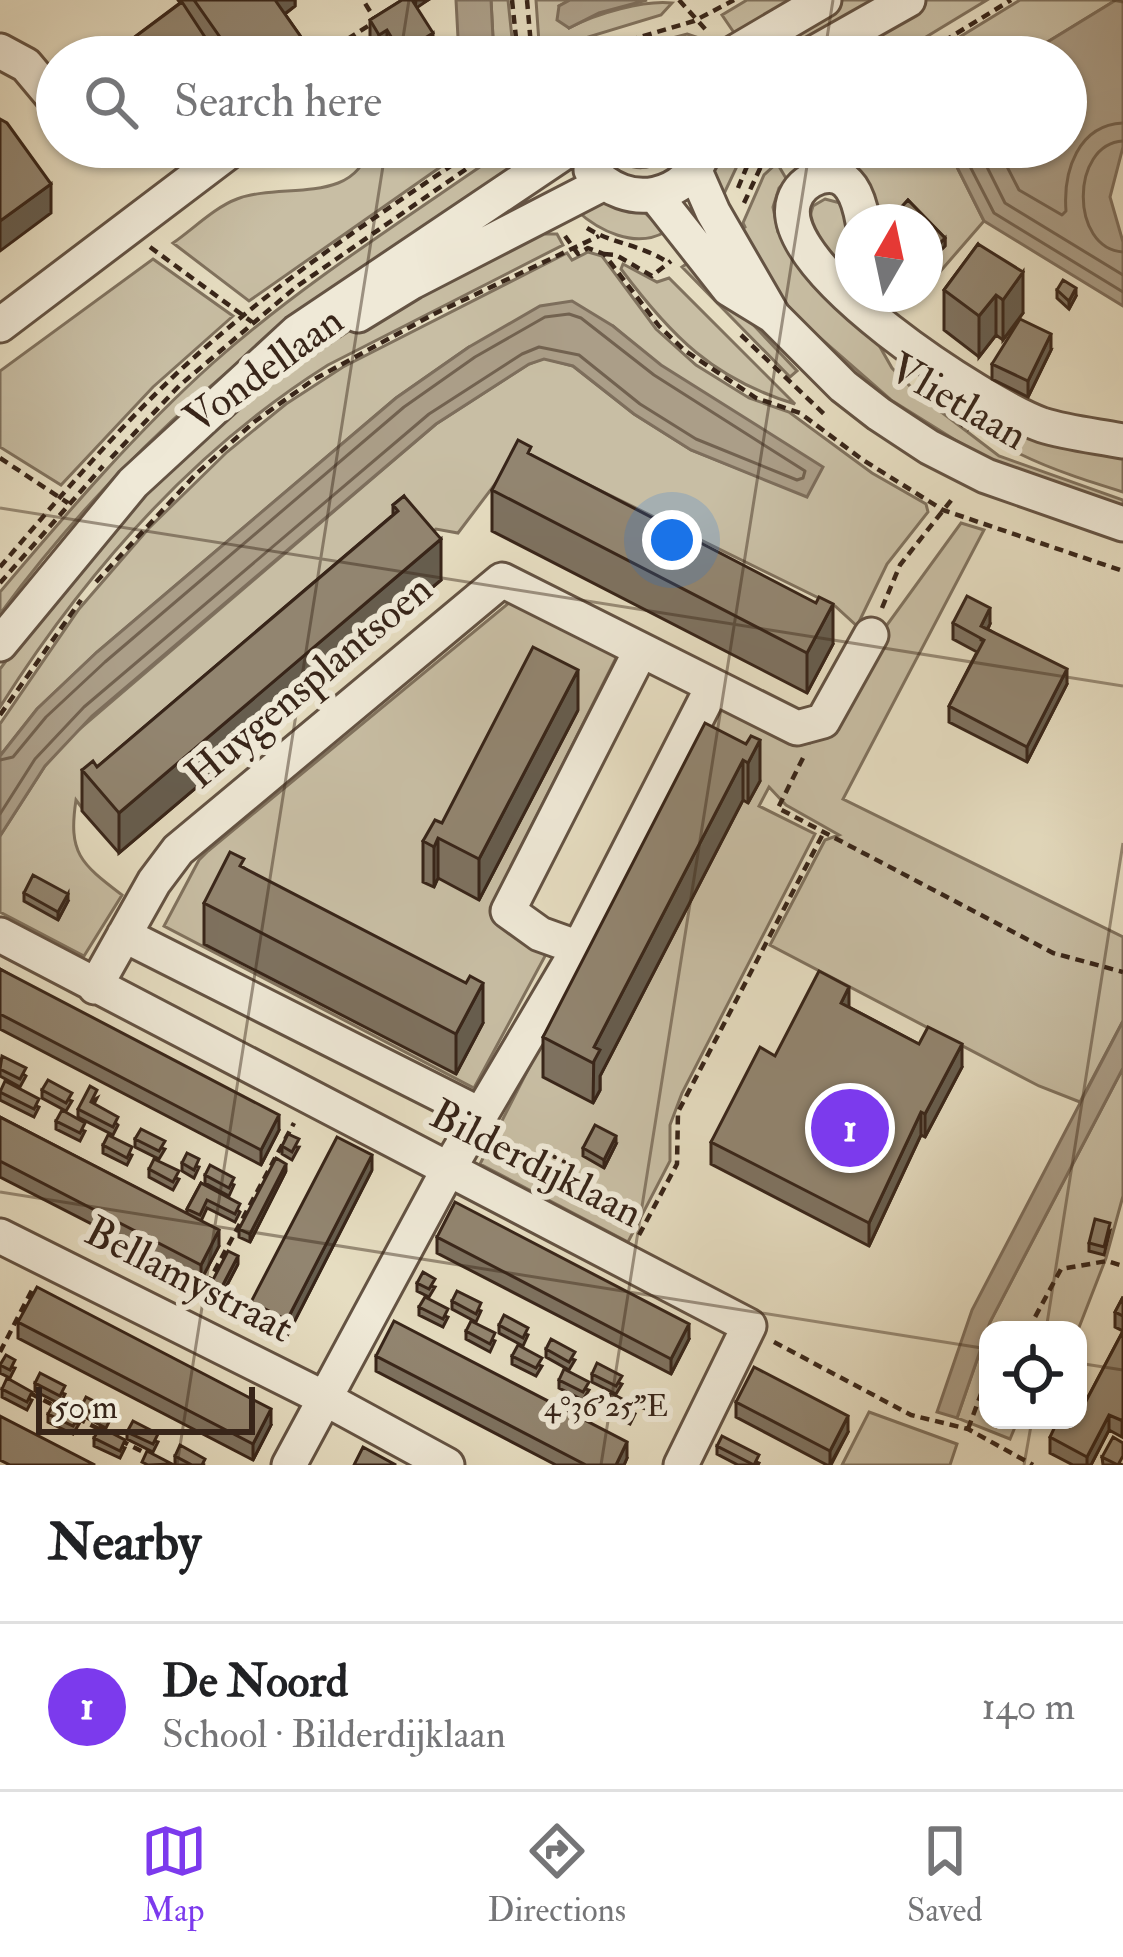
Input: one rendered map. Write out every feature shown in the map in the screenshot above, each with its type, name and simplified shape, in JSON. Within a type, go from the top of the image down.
[{"type":"street","points":[[763,36],[824,0]]},
{"type":"street","points":[[844,36],[908,0]]},
{"type":"street","points":[[0,51],[26,65],[36,77]]},
{"type":"street","points":[[0,325],[207,168]]},
{"type":"street","name":"Vondellaan","points":[[0,644],[133,483],[297,332],[544,168]]},
{"type":"street","points":[[590,168],[604,183],[628,195],[656,195],[677,187],[693,168]]},
{"type":"street","name":"Vlietlaan","points":[[702,168],[713,212],[773,316]]},
{"type":"street","points":[[835,276],[812,259],[797,239],[791,212],[802,187],[827,175],[846,181],[858,204]]},
{"type":"street","name":"Vondellaan","points":[[272,358],[305,347],[412,282],[604,183]]},
{"type":"street","name":"Vlietlaan","points":[[656,195],[729,290],[773,316],[843,386],[929,447],[986,476],[1123,524]]},
{"type":"street","points":[[881,312],[984,395],[1042,424],[1123,441]]},
{"type":"street","name":"Huygensplantsoen","points":[[95,987],[154,882],[178,850],[502,580],[797,728],[823,722]]},
{"type":"street","points":[[823,722],[871,635]]},
{"type":"street","points":[[579,948],[540,934],[508,911],[641,650]]},
{"type":"street","points":[[289,1465],[448,1170],[579,948],[713,686]]},
{"type":"street","name":"Bilderdijklaan","points":[[124,934],[481,1114]]},
{"type":"street","name":"Bilderdijklaan","points":[[0,935],[749,1326]]},
{"type":"street","name":"Bellamystraat","points":[[5,1250],[48,1260],[447,1465]]},
{"type":"street","points":[[681,1465],[749,1326]]},
{"type":"path","points":[[351,36],[376,20],[363,0]]},
{"type":"path","points":[[512,0],[516,36]]},
{"type":"path","points":[[527,0],[530,36]]},
{"type":"path","points":[[680,0],[694,21]]},
{"type":"path","points":[[643,36],[694,21],[734,0]]},
{"type":"path","points":[[952,36],[1011,0]]},
{"type":"path","points":[[0,567],[59,496],[164,385],[304,267],[448,168]]},
{"type":"path","points":[[546,214],[578,254],[588,248],[604,254],[659,326],[716,374],[756,398],[800,413],[943,510],[1123,571]]},
{"type":"path","points":[[126,230],[254,323]]},
{"type":"path","name":"Vondellaan","points":[[0,715],[88,590],[196,474],[254,422],[344,362],[572,246],[599,236],[645,248]]},
{"type":"path","points":[[0,458],[68,503]]},
{"type":"path","points":[[871,635],[900,565],[953,498]]},
{"type":"path","points":[[823,722],[778,808],[1053,952],[1123,972]]},
{"type":"path","points":[[626,1261],[677,1164],[678,1112],[824,832]]},
{"type":"path","points":[[184,1328],[308,1097]]},
{"type":"path","points":[[0,1352],[48,1260]]},
{"type":"path","points":[[1033,1321],[1060,1269],[1107,1261],[1123,1266]]},
{"type":"path","points":[[749,1326],[911,1415],[968,1429],[1033,1465]]},
{"type":"path","points":[[21,1388],[147,1454]]},
{"type":"path","points":[[968,1429],[979,1399]]},
{"type":"shaded area","points":[[491,0],[508,0],[512,36],[493,36]]},
{"type":"shaded area","points":[[536,0],[570,0],[559,6],[569,28],[620,9],[672,3],[661,15],[591,36],[539,36]]},
{"type":"shaded area","points":[[747,0],[795,0],[739,36],[722,15]]},
{"type":"shaded area","points":[[834,0],[885,0],[818,36],[786,36]]},
{"type":"shaded area","points":[[921,0],[987,0],[928,36],[857,36]]},
{"type":"shaded area","points":[[1020,0],[1116,0],[1057,36],[961,36]]},
{"type":"shaded area","points":[[358,168],[439,168],[249,301],[173,243],[237,199],[314,189],[349,178]]},
{"type":"shaded area","points":[[478,168],[509,168],[512,177],[312,307],[225,374],[105,488],[0,614],[0,592],[129,445],[213,363],[318,279]]},
{"type":"shaded area","points":[[714,168],[736,168],[722,198],[712,177]]},
{"type":"shaded area","points":[[780,168],[787,180],[773,207],[778,232],[835,295],[835,312],[851,312],[876,340],[892,368],[919,395],[999,456],[1123,500],[1123,507],[984,458],[891,400],[781,298],[737,233],[745,227],[764,175]]},
{"type":"shaded area","points":[[852,168],[958,168],[984,221],[943,268],[943,204],[867,204],[857,170]]},
{"type":"shaded area","points":[[825,199],[844,204],[835,204],[835,270],[809,219],[813,206]]},
{"type":"shaded area","points":[[598,201],[644,212],[665,232],[630,238],[595,225],[576,210]]},
{"type":"shaded area","points":[[542,226],[546,234],[557,234],[563,245],[328,365],[232,435],[187,475],[106,562],[0,707],[0,669],[26,634],[155,482],[249,395],[379,312]]},
{"type":"shaded area","points":[[588,252],[602,256],[656,329],[696,365],[749,398],[789,412],[872,473],[926,504],[928,512],[887,564],[857,626],[835,606],[520,451],[458,533],[436,529],[85,812],[76,800],[74,833],[80,855],[122,895],[84,956],[0,912],[0,836],[69,738],[436,424],[529,364],[544,358],[573,366],[634,414],[691,450],[807,496],[613,326],[469,347],[396,398],[97,652],[37,709],[0,756],[0,724],[79,609],[149,528],[227,452],[286,404],[343,367],[567,253],[572,260]]},
{"type":"shaded area","points":[[153,259],[233,316],[153,387],[61,485],[0,447],[0,371]]},
{"type":"shaded area","points":[[692,260],[797,371],[790,377],[682,267]]},
{"type":"shaded area","points":[[623,264],[657,282],[669,278],[795,404],[740,382],[696,352],[639,293],[621,269]]},
{"type":"shaded area","points":[[936,388],[994,417],[1123,447],[1123,492],[1020,454],[974,426]]},
{"type":"shaded area","points":[[961,523],[984,530],[843,799],[1123,937],[1123,1021],[1080,1102],[1039,1086],[770,945],[825,840],[839,835],[786,805],[769,787],[759,806],[815,834],[682,1093],[670,1125],[670,1161],[628,1242],[480,1164],[713,706],[810,743],[837,718],[876,640]]},
{"type":"shaded area","points":[[510,602],[619,652],[492,905],[492,915],[551,945],[474,1088],[164,926],[208,851]]},
{"type":"shaded area","points":[[1123,1068],[1123,1196],[1082,1321],[991,1321]]},
{"type":"shaded area","points":[[979,1354],[979,1427],[957,1418]]},
{"type":"shaded area","points":[[869,1412],[957,1444],[950,1465],[842,1465]]},
{"type":"shaded area","points":[[985,1429],[1014,1429],[1010,1439]]},
{"type":"water","points":[[456,0],[491,0],[493,36],[458,36]]},
{"type":"water","points":[[570,0],[647,0],[599,13],[569,28],[557,20],[559,6]]},
{"type":"water","points":[[1123,0],[1123,147],[1110,197],[1123,242],[1123,306],[984,221],[958,168],[1087,168],[1087,36],[1057,36]]},
{"type":"water","points":[[572,301],[613,326],[661,365],[823,467],[807,497],[691,450],[634,414],[573,366],[544,359],[529,364],[436,424],[92,716],[45,766],[0,836],[0,756],[37,709],[97,652],[396,398],[469,347],[540,306]]},
{"type":"water","points":[[1123,1021],[1123,1068],[991,1321],[979,1321],[979,1354],[957,1418],[937,1412],[972,1310]]},
{"type":"building","points":[[194,0],[275,0],[300,36],[219,36]]},
{"type":"building","points":[[402,0],[412,0],[433,33],[391,36],[387,30],[379,35],[370,20]]},
{"type":"building","points":[[182,2],[204,36],[136,36]]},
{"type":"building","points":[[0,119],[51,184],[0,221]]},
{"type":"building","points":[[978,244],[1023,272],[1003,300],[996,295],[979,316],[944,290]]},
{"type":"building","points":[[1063,280],[1076,288],[1069,301],[1057,290]]},
{"type":"building","points":[[1020,319],[1051,334],[1028,381],[992,364]]},
{"type":"building","points":[[518,440],[531,447],[528,453],[816,603],[819,597],[833,604],[807,653],[492,490]]},
{"type":"building","points":[[404,496],[441,539],[119,813],[82,770],[93,761],[97,767],[398,511],[393,505]]},
{"type":"building","points":[[967,596],[990,608],[981,626],[1067,669],[1027,747],[949,706],[984,640],[953,623]]},
{"type":"building","points":[[533,647],[578,670],[479,859],[438,838],[434,847],[423,841],[435,820],[442,823]]},
{"type":"building","points":[[705,723],[746,744],[751,736],[760,740],[748,763],[743,760],[594,1047],[600,1050],[593,1063],[543,1037]]},
{"type":"building","points":[[230,852],[244,859],[240,866],[466,983],[470,976],[483,983],[456,1034],[204,903]]},
{"type":"building","points":[[33,875],[68,894],[58,912],[24,893]]},
{"type":"building","points":[[0,969],[279,1115],[261,1150],[0,1014]]},
{"type":"building","points":[[819,971],[849,987],[841,1003],[919,1044],[928,1027],[962,1044],[925,1114],[921,1112],[869,1223],[711,1142],[760,1047],[775,1056]]},
{"type":"building","points":[[2,1056],[26,1068],[20,1079],[0,1069]]},
{"type":"building","points":[[48,1080],[72,1093],[66,1103],[42,1090]]},
{"type":"building","points":[[5,1081],[39,1099],[34,1109],[0,1092]]},
{"type":"building","points":[[90,1086],[97,1090],[91,1102],[118,1117],[113,1127],[78,1109]]},
{"type":"building","points":[[62,1110],[85,1123],[80,1133],[56,1121]]},
{"type":"building","points":[[0,1117],[219,1230],[201,1265],[0,1161]]},
{"type":"building","points":[[595,1125],[616,1136],[604,1160],[583,1148]]},
{"type":"building","points":[[141,1129],[165,1141],[159,1151],[135,1139]]},
{"type":"building","points":[[288,1134],[299,1139],[292,1152],[282,1146]]},
{"type":"building","points":[[108,1135],[132,1147],[127,1158],[103,1145]]},
{"type":"building","points":[[337,1137],[372,1155],[287,1320],[251,1302]]},
{"type":"building","points":[[187,1153],[199,1159],[194,1170],[182,1163]]},
{"type":"building","points":[[276,1158],[286,1164],[250,1234],[239,1229]]},
{"type":"building","points":[[154,1159],[179,1171],[173,1182],[149,1169]]},
{"type":"building","points":[[210,1165],[234,1178],[229,1188],[205,1175]]},
{"type":"building","points":[[201,1183],[240,1204],[235,1214],[207,1200],[200,1215],[187,1209]]},
{"type":"building","points":[[455,1202],[689,1324],[671,1359],[437,1237]]},
{"type":"building","points":[[1095,1219],[1110,1223],[1104,1247],[1089,1243]]},
{"type":"building","points":[[228,1251],[238,1256],[215,1300],[205,1295]]},
{"type":"building","points":[[423,1272],[435,1279],[429,1289],[417,1283]]},
{"type":"building","points":[[37,1287],[271,1409],[253,1444],[18,1322]]},
{"type":"building","points":[[457,1291],[481,1303],[476,1314],[452,1301]]},
{"type":"building","points":[[425,1297],[448,1309],[443,1319],[419,1307]]},
{"type":"building","points":[[504,1315],[528,1328],[523,1338],[499,1325]]},
{"type":"building","points":[[394,1321],[627,1442],[616,1465],[586,1465],[376,1356]]},
{"type":"building","points":[[471,1321],[495,1333],[490,1344],[466,1331]]},
{"type":"building","points":[[1123,1331],[1123,1421],[1109,1415],[1087,1457],[1050,1437],[1054,1429],[1087,1429],[1087,1399]]},
{"type":"building","points":[[551,1339],[575,1352],[569,1362],[546,1349]]},
{"type":"building","points":[[518,1345],[542,1358],[536,1368],[512,1356]]},
{"type":"building","points":[[6,1355],[15,1360],[10,1370],[0,1365]]},
{"type":"building","points":[[597,1363],[622,1376],[616,1386],[592,1374]]},
{"type":"building","points":[[754,1367],[848,1416],[830,1451],[736,1402]]},
{"type":"building","points":[[564,1369],[589,1382],[583,1392],[559,1380]]},
{"type":"building","points":[[40,1373],[65,1386],[60,1396],[35,1383]]},
{"type":"building","points":[[7,1378],[32,1392],[27,1402],[2,1389]]},
{"type":"building","points":[[648,1390],[661,1397],[656,1406],[643,1400]]},
{"type":"building","points":[[611,1393],[635,1406],[630,1417],[605,1404]]},
{"type":"building","points":[[86,1397],[111,1410],[106,1420],[81,1407]]},
{"type":"building","points":[[54,1403],[79,1416],[73,1426],[48,1414]]},
{"type":"building","points":[[0,1416],[95,1465],[10,1465],[0,1460]]},
{"type":"building","points":[[133,1421],[158,1434],[153,1444],[127,1432]]},
{"type":"building","points":[[100,1427],[125,1440],[120,1451],[94,1438]]},
{"type":"building","points":[[722,1436],[759,1455],[754,1465],[717,1446]]},
{"type":"building","points":[[1113,1437],[1123,1443],[1118,1465],[1102,1457]]},
{"type":"building","points":[[180,1445],[205,1459],[202,1465],[175,1456]]},
{"type":"building","points":[[363,1447],[396,1465],[354,1465]]},
{"type":"building","points":[[147,1451],[172,1464],[142,1462]]},
{"type":"place","name":"De Noord","points":[[850,1128]]}]
